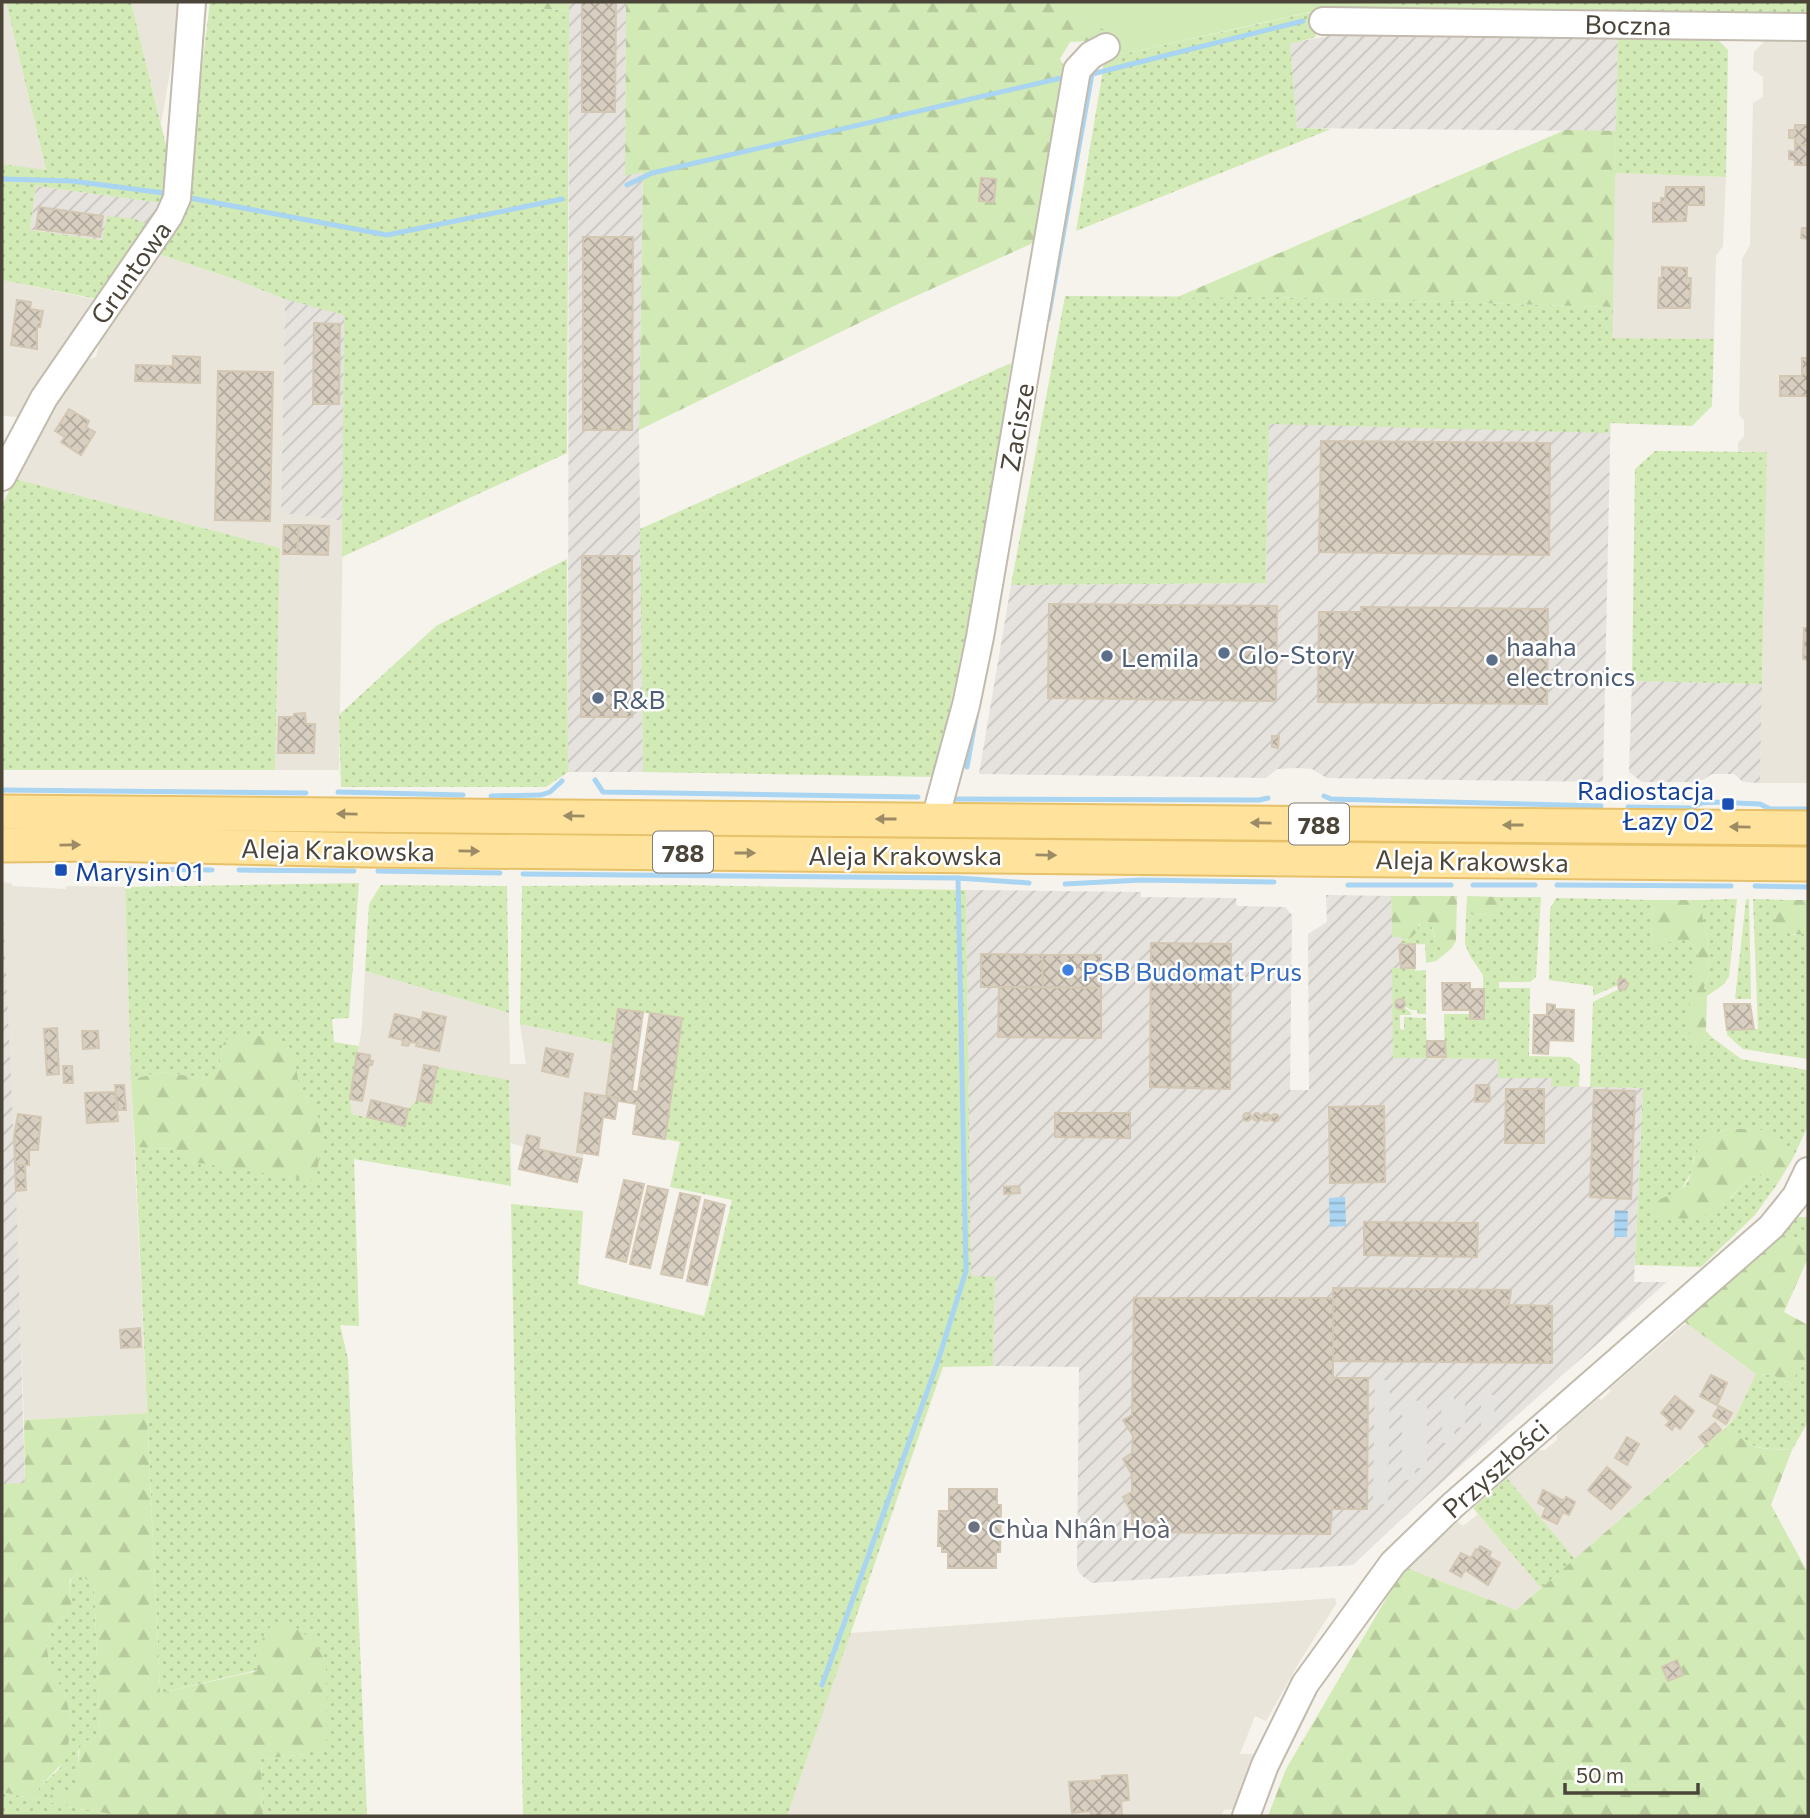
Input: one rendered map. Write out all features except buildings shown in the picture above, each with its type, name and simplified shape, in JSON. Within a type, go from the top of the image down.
[{"type":"main road","name":"Aleja Krakowska","points":[[2,811],[1808,828]]},
{"type":"main road","name":"Aleja Krakowska","points":[[2,845],[1808,864]]},
{"type":"street","name":"Gruntowa","points":[[2,477],[44,398],[169,216],[177,198],[192,2]]},
{"type":"street","name":"Boczna","points":[[1322,21],[1808,27]]},
{"type":"street","name":"Zacisze","points":[[935,819],[966,705],[980,637],[1077,70],[1091,55],[1107,47]]},
{"type":"street","name":"Przyszłości","points":[[1246,1816],[1265,1765],[1305,1684],[1393,1563],[1483,1478],[1772,1227],[1796,1196],[1808,1171]]},
{"type":"shaded area","points":[[2,2],[6,2],[46,171],[2,164]]},
{"type":"shaded area","points":[[131,2],[179,2],[179,20],[161,124]]},
{"type":"shaded area","points":[[569,2],[626,2],[625,175],[643,171],[639,430],[643,772],[568,772]]},
{"type":"shaded area","points":[[1351,32],[1618,33],[1616,131],[1297,128],[1290,43]]},
{"type":"shaded area","points":[[1767,39],[1808,39],[1808,783],[1760,783],[1767,453],[1738,451],[1738,443],[1744,436],[1744,421],[1739,414],[1742,259],[1750,245],[1753,103],[1763,97],[1763,77],[1753,70],[1754,52]]},
{"type":"shaded area","points":[[1615,173],[1726,177],[1723,246],[1716,256],[1714,339],[1612,338]]},
{"type":"shaded area","points":[[36,186],[162,203],[157,225],[102,240],[30,230]]},
{"type":"shaded area","points":[[152,252],[285,299],[281,513],[343,521],[339,770],[275,770],[280,548],[15,479],[77,363],[96,357],[100,342],[97,332]]},
{"type":"shaded area","points":[[2,280],[93,299],[18,417],[2,416]]},
{"type":"shaded area","points":[[285,299],[344,314],[343,521],[281,513]]},
{"type":"shaded area","points":[[1613,307],[1603,782],[1327,778],[1312,769],[1296,768],[1277,769],[1266,778],[979,774],[1011,585],[1266,583],[1269,424]]},
{"type":"shaded area","points":[[1632,681],[1762,684],[1760,783],[1743,782],[1734,774],[1712,774],[1699,782],[1642,782],[1629,772]]},
{"type":"shaded area","points":[[2,882],[11,883],[13,886],[66,889],[66,886],[125,887],[147,1413],[24,1420]]},
{"type":"shaded area","points":[[2,887],[16,1191],[25,1484],[2,1484]]},
{"type":"shaded area","points":[[966,890],[1141,892],[1141,897],[1236,898],[1237,906],[1285,907],[1292,915],[1290,1090],[1309,1090],[1308,934],[1327,922],[1326,895],[1391,896],[1392,936],[1402,936],[1402,945],[1399,945],[1401,968],[1393,968],[1394,1058],[1498,1059],[1499,1078],[1553,1078],[1552,1086],[1643,1088],[1634,1282],[1667,1282],[1353,1565],[1092,1583],[1077,1569],[1079,1367],[993,1366],[995,1278],[971,1277]]},
{"type":"shaded area","points":[[365,971],[509,1013],[510,1064],[526,1064],[520,1024],[613,1044],[618,1098],[615,1119],[603,1117],[598,1155],[584,1153],[577,1182],[519,1169],[525,1147],[510,1143],[509,1080],[431,1103],[417,1101],[408,1109],[405,1126],[352,1114],[350,1099],[362,1027]]},
{"type":"shaded area","points":[[1686,1323],[1756,1374],[1735,1418],[1575,1559],[1507,1478],[1538,1450],[1545,1450],[1557,1440],[1557,1435],[1573,1420],[1599,1398],[1601,1400],[1611,1391],[1609,1389]]},
{"type":"shaded area","points":[[1375,1380],[1390,1380],[1388,1504],[1373,1504]]},
{"type":"shaded area","points":[[1441,1395],[1454,1395],[1454,1402],[1465,1402],[1465,1427],[1454,1428],[1455,1443],[1442,1443]]},
{"type":"shaded area","points":[[1481,1395],[1495,1395],[1494,1428],[1481,1428]]},
{"type":"shaded area","points":[[1402,1400],[1427,1401],[1427,1468],[1415,1468],[1415,1480],[1402,1480]]},
{"type":"shaded area","points":[[1478,1514],[1541,1588],[1516,1610],[1407,1568],[1458,1522],[1463,1526]]},
{"type":"shaded area","points":[[1335,1598],[1336,1604],[1266,1721],[1255,1716],[1240,1754],[1253,1754],[1235,1809],[1224,1810],[1221,1816],[787,1816],[850,1633]]},
{"type":"green space","points":[[6,2],[131,2],[171,166],[171,187],[162,203],[36,186],[30,230],[102,240],[107,216],[135,219],[150,225],[102,300],[2,280],[2,164],[46,170]]},
{"type":"green space","points":[[210,2],[536,2],[536,8],[569,11],[567,453],[342,557],[344,315],[285,299],[152,252],[186,196]]},
{"type":"green space","points":[[536,2],[569,2],[569,11],[536,8]]},
{"type":"green space","points":[[626,2],[1060,2],[1059,11],[1111,32],[1110,40],[1070,42],[1060,59],[1067,72],[1033,243],[896,305],[639,430],[643,172],[625,176]]},
{"type":"green space","points":[[1060,2],[1390,2],[1391,13],[1341,13],[1328,8],[1105,58],[1111,32],[1058,11]]},
{"type":"green space","points":[[1390,2],[1808,2],[1808,18],[1391,13]]},
{"type":"green space","points":[[1312,12],[1316,37],[1290,44],[1297,128],[1331,129],[1076,231],[1105,58]]},
{"type":"green space","points":[[1618,33],[1712,34],[1728,50],[1726,177],[1615,173]]},
{"type":"green space","points":[[1565,130],[1616,131],[1613,307],[1273,297],[1175,298]]},
{"type":"green space","points":[[1065,296],[1273,297],[1613,307],[1612,338],[1714,339],[1712,406],[1692,426],[1610,423],[1609,433],[1269,424],[1266,583],[1011,585]]},
{"type":"green space","points":[[1011,363],[980,567],[935,777],[643,772],[640,529]]},
{"type":"green space","points":[[1655,451],[1767,452],[1762,684],[1632,681],[1635,469]]},
{"type":"green space","points":[[15,479],[280,548],[275,770],[2,770],[2,505]]},
{"type":"green space","points":[[567,559],[568,772],[546,787],[341,787],[339,715],[436,626]]},
{"type":"green space","points":[[359,883],[349,1018],[332,1019],[334,1042],[359,1046],[350,1099],[352,1114],[404,1126],[408,1109],[417,1100],[431,1103],[437,1067],[509,1080],[511,1186],[354,1159],[359,1326],[340,1325],[348,1359],[367,1816],[263,1816],[261,1759],[306,1754],[257,1670],[160,1693],[135,1147],[173,1149],[309,1101],[301,1093],[289,1047],[223,1044],[219,1069],[205,1078],[159,1072],[131,1080],[125,887]]},
{"type":"green space","points":[[381,885],[507,886],[509,1013],[365,971],[369,904]]},
{"type":"green space","points":[[677,885],[966,890],[971,1276],[995,1277],[993,1366],[943,1367],[787,1816],[523,1816],[511,1204],[583,1211],[578,1284],[704,1316],[732,1200],[670,1187],[680,1142],[665,1139],[682,1018],[618,1009],[613,1044],[520,1024],[522,886]]},
{"type":"green space","points":[[1391,896],[1457,896],[1456,941],[1451,949],[1437,943],[1428,922],[1419,924],[1409,939],[1402,941],[1401,937],[1392,937]]},
{"type":"green space","points":[[1467,896],[1500,897],[1500,915],[1466,914]]},
{"type":"green space","points":[[1500,897],[1541,897],[1536,977],[1530,982],[1499,982],[1499,988],[1530,988],[1529,1056],[1570,1057],[1580,1065],[1579,1087],[1551,1086],[1552,1078],[1498,1078],[1498,1059],[1393,1058],[1392,968],[1426,970],[1426,1014],[1411,1010],[1405,1006],[1403,999],[1398,999],[1395,1004],[1397,1009],[1404,1007],[1411,1013],[1400,1015],[1400,1029],[1404,1030],[1404,1017],[1426,1018],[1427,1057],[1445,1057],[1444,1014],[1470,1014],[1484,1019],[1483,975],[1465,944],[1466,914],[1499,915]]},
{"type":"green space","points":[[1556,898],[1653,900],[1651,943],[1685,940],[1695,948],[1696,972],[1689,1019],[1690,1033],[1696,1045],[1713,1038],[1741,1059],[1808,1070],[1808,1126],[1792,1160],[1762,1132],[1746,1129],[1720,1131],[1694,1157],[1691,1172],[1682,1189],[1731,1198],[1746,1181],[1758,1176],[1771,1178],[1778,1183],[1755,1215],[1701,1267],[1635,1265],[1643,1088],[1590,1087],[1593,1002],[1619,989],[1625,990],[1628,985],[1626,980],[1620,979],[1618,985],[1593,996],[1593,986],[1549,980],[1550,909]]},
{"type":"green space","points":[[1737,899],[1729,977],[1723,985],[1707,996],[1704,989],[1709,972],[1707,936],[1701,900]]},
{"type":"green space","points":[[1746,899],[1749,899],[1751,999],[1735,999]]},
{"type":"green space","points":[[1753,899],[1786,900],[1775,917],[1776,925],[1794,935],[1808,933],[1808,1059],[1743,1049],[1727,1035],[1727,1030],[1758,1029]]},
{"type":"green space","points":[[1653,900],[1701,900],[1709,972],[1704,988],[1707,996],[1706,1031],[1713,1038],[1696,1045],[1690,1033],[1688,1019],[1696,972],[1695,948],[1685,940],[1651,943]]},
{"type":"green space","points":[[1786,900],[1808,900],[1808,933],[1791,934],[1776,926],[1776,914]]},
{"type":"green space","points":[[1423,921],[1431,924],[1439,944],[1451,949],[1436,961],[1426,963],[1425,944],[1402,945],[1402,941],[1407,940]]},
{"type":"green space","points":[[230,1036],[269,1037],[283,1042],[291,1051],[300,1089],[314,1108],[320,1127],[315,1181],[187,1161],[173,1149],[135,1147],[131,1080],[159,1072],[205,1078],[219,1069],[223,1044]]},
{"type":"green space","points":[[1730,1129],[1766,1131],[1777,1139],[1792,1160],[1778,1183],[1768,1177],[1751,1178],[1724,1205],[1701,1217],[1674,1218],[1650,1214],[1648,1209],[1651,1204],[1685,1186],[1696,1154],[1703,1143],[1713,1135]]},
{"type":"green space","points":[[1794,1217],[1808,1217],[1808,1242],[1782,1234],[1789,1228]]},
{"type":"green space","points":[[1782,1234],[1808,1242],[1808,1258],[1784,1312],[1808,1325],[1808,1363],[1801,1362],[1792,1385],[1773,1375],[1756,1374],[1684,1319]]},
{"type":"green space","points":[[1801,1361],[1808,1363],[1808,1422],[1792,1450],[1754,1446],[1724,1429],[1735,1418],[1756,1374],[1773,1375],[1791,1385]]},
{"type":"green space","points":[[147,1413],[160,1693],[257,1671],[256,1648],[271,1626],[281,1623],[297,1628],[316,1643],[326,1661],[327,1739],[321,1749],[306,1754],[261,1759],[263,1816],[121,1816],[47,1802],[53,1791],[69,1794],[75,1790],[80,1746],[89,1739],[100,1736],[94,1583],[77,1575],[70,1579],[72,1601],[69,1612],[53,1628],[46,1643],[50,1667],[64,1693],[71,1717],[67,1758],[39,1788],[39,1800],[2,1792],[2,1484],[25,1483],[24,1420]]},
{"type":"green space","points":[[1724,1429],[1754,1446],[1792,1450],[1771,1505],[1808,1573],[1808,1816],[1268,1816],[1286,1769],[1400,1575],[1407,1568],[1516,1610]]},
{"type":"green space","points":[[1507,1478],[1575,1559],[1541,1588],[1473,1508]]},
{"type":"green space","points":[[77,1575],[94,1583],[100,1737],[93,1738],[78,1751],[78,1775],[74,1791],[48,1802],[121,1816],[2,1816],[2,1792],[39,1800],[39,1788],[60,1768],[71,1717],[64,1693],[50,1667],[46,1643],[53,1628],[69,1612],[72,1601],[69,1589],[71,1579]]},
{"type":"water","points":[[1345,1197],[1346,1226],[1330,1227],[1329,1198]]},
{"type":"water","points":[[1615,1210],[1628,1211],[1627,1237],[1614,1237]]},
{"type":"waterway","points":[[1048,319],[1092,74],[1303,21]]},
{"type":"waterway","points":[[627,185],[652,173],[1061,78]]},
{"type":"waterway","points":[[2,179],[72,181],[164,193]]},
{"type":"waterway","points":[[190,198],[387,235],[562,199]]},
{"type":"waterway","points":[[967,767],[977,711]]},
{"type":"waterway","points":[[595,780],[603,792],[918,797]]},
{"type":"waterway","points":[[491,796],[541,795],[550,792],[562,781]]},
{"type":"waterway","points":[[2,790],[306,793]]},
{"type":"waterway","points":[[338,792],[463,795]]},
{"type":"waterway","points":[[1324,796],[1331,799],[1601,806]]},
{"type":"waterway","points":[[954,799],[1268,798]]},
{"type":"waterway","points":[[1628,807],[1693,808],[1701,803],[1712,802],[1760,804],[1770,809],[1808,809]]},
{"type":"waterway","points":[[127,869],[212,870]]},
{"type":"waterway","points":[[239,870],[354,871]]},
{"type":"waterway","points":[[378,871],[500,873]]},
{"type":"waterway","points":[[523,874],[958,878],[1029,883]]},
{"type":"waterway","points":[[822,1685],[937,1364],[966,1271],[958,878]]},
{"type":"waterway","points":[[1065,884],[1141,880],[1274,882]]},
{"type":"waterway","points":[[1348,885],[1451,885]]},
{"type":"waterway","points":[[1473,885],[1535,885]]},
{"type":"waterway","points":[[1557,885],[1731,886]]},
{"type":"waterway","points":[[1755,886],[1808,887]]},
{"type":"place","name":"Glo-Story","points":[[1224,653]]},
{"type":"place","name":"Lemila","points":[[1107,656]]},
{"type":"place","name":"haaha electronics","points":[[1492,660]]},
{"type":"place","name":"R&B","points":[[598,698]]},
{"type":"place","name":"Radiostacja Łazy 02","points":[[1728,804]]},
{"type":"place","name":"Marysin 01","points":[[61,870]]},
{"type":"place","name":"PSB Budomat Prus","points":[[1068,970]]},
{"type":"place","name":"Chùa Nhân Hoà","points":[[974,1527]]}]
